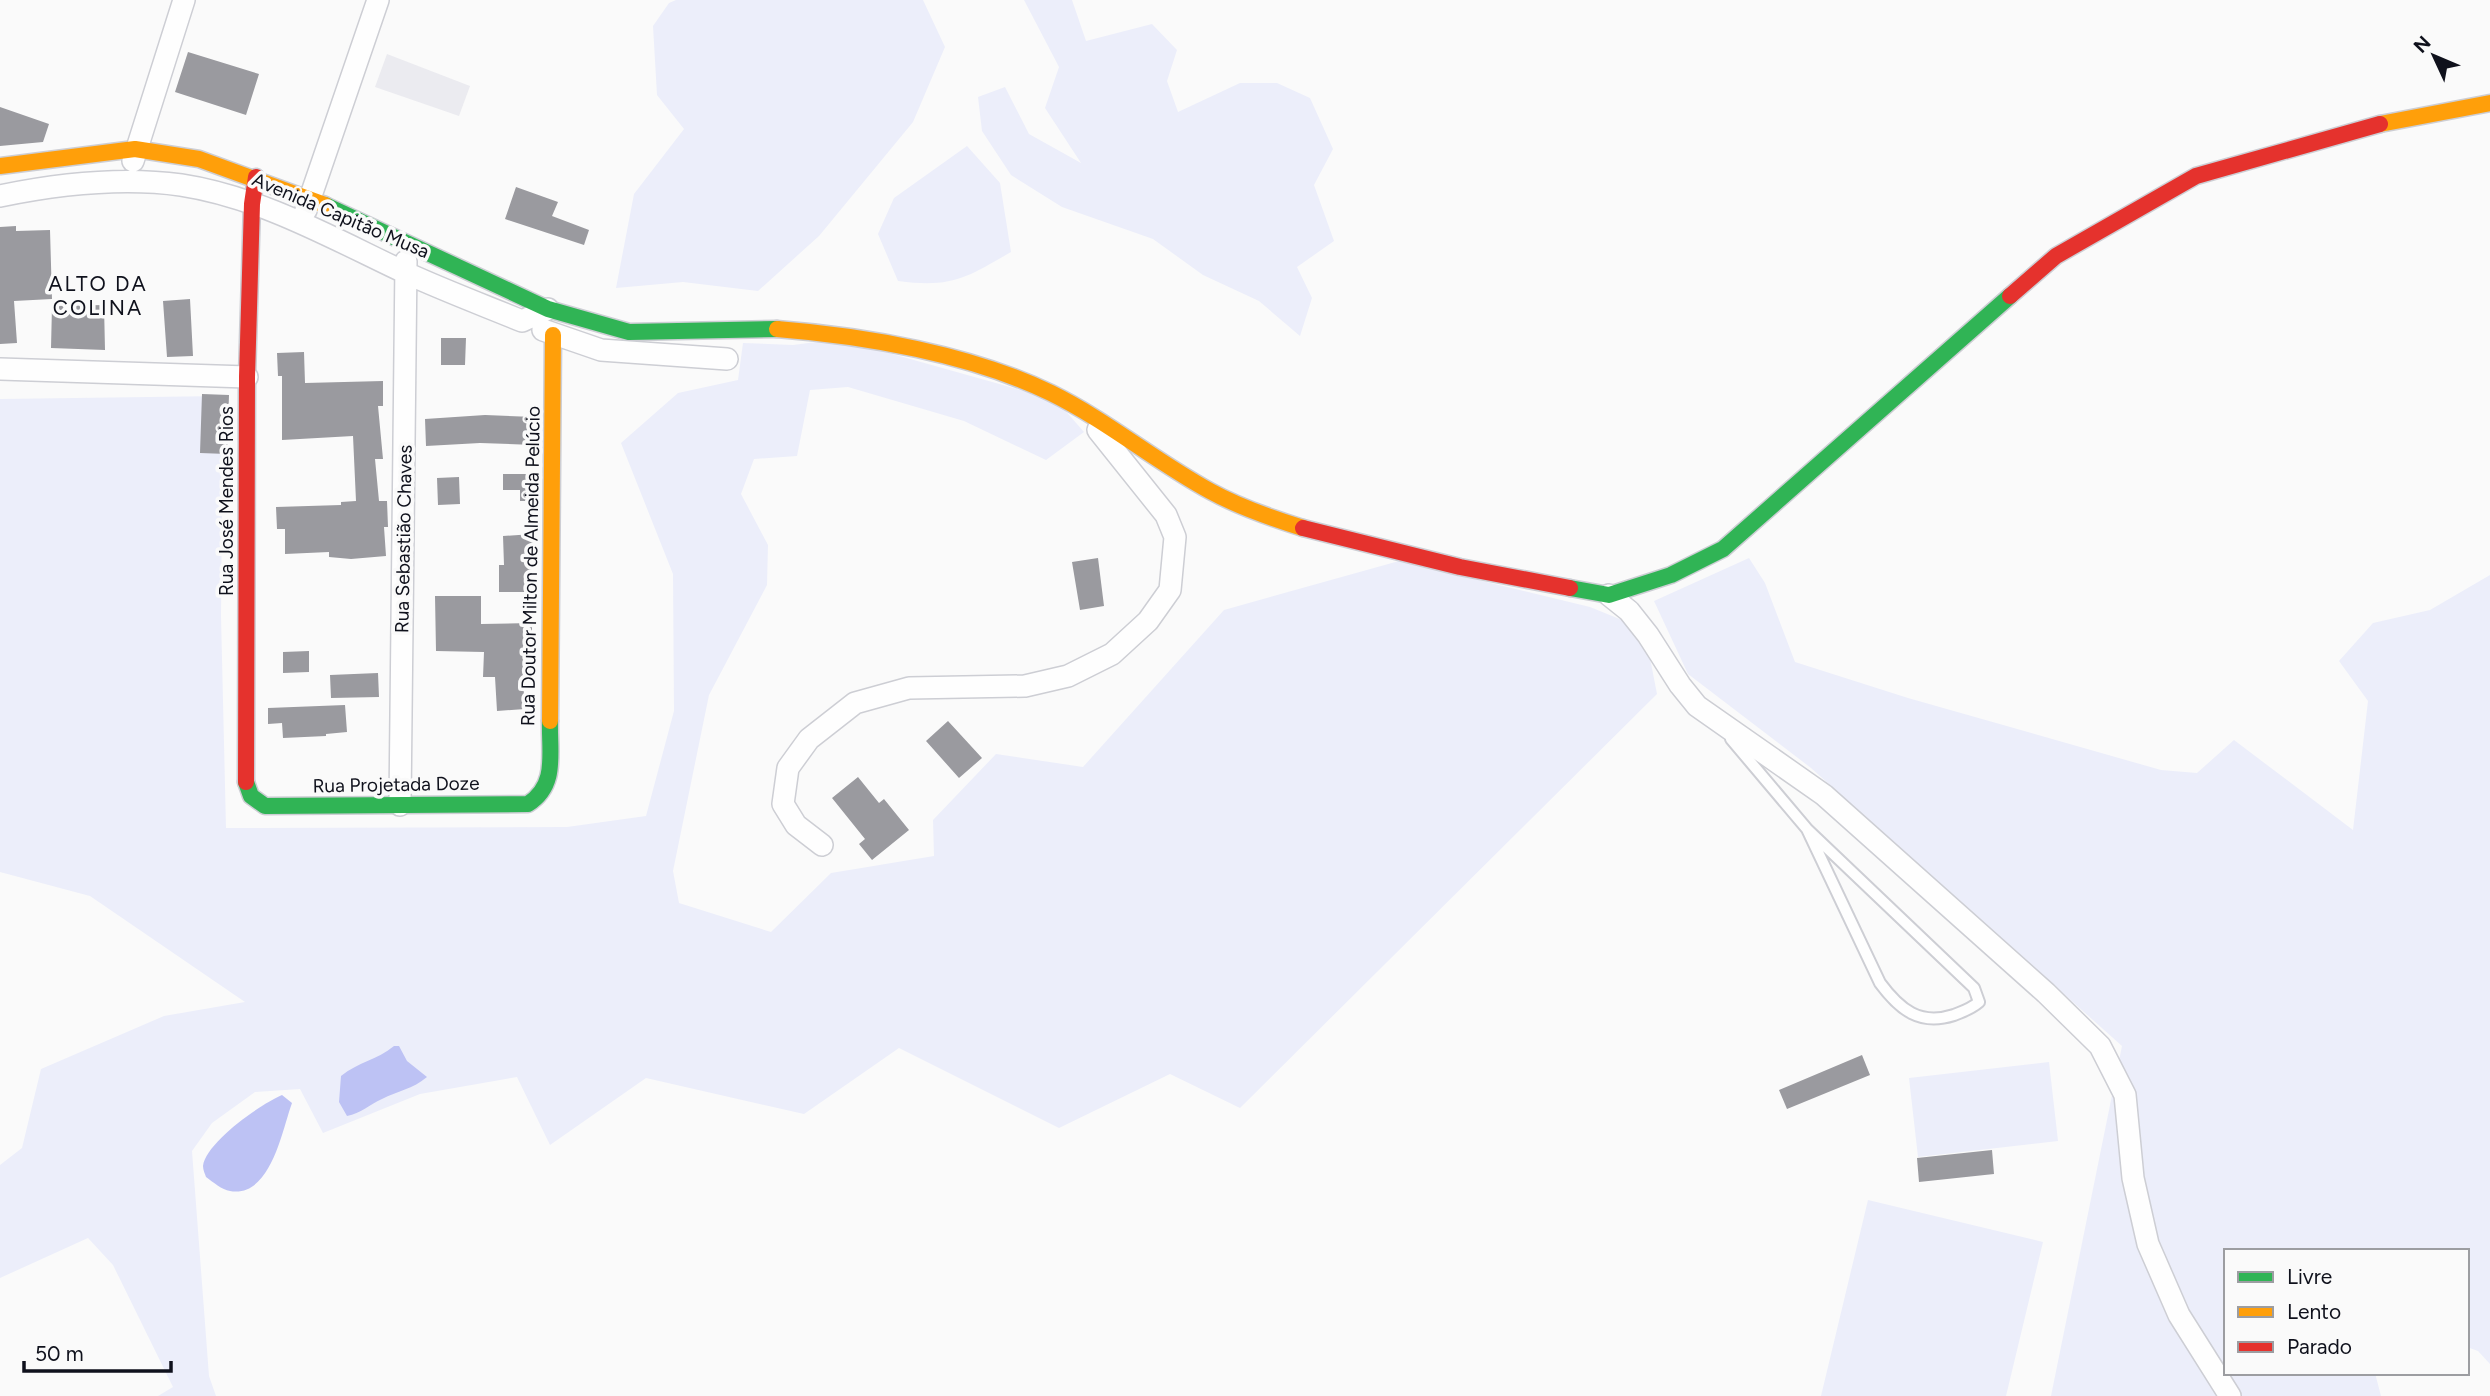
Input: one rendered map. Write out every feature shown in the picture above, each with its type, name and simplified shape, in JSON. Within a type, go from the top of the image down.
[{"type":"street","points":[[129,181],[135,149],[184,0]]},
{"type":"street","points":[[302,223],[378,0]]},
{"type":"street","points":[[1609,595],[1671,575],[1723,549],[2056,256],[2196,176],[2354,129],[2490,103]]},
{"type":"street","name":"Avenida Capitão Musa","points":[[0,166],[135,149],[199,159],[310,198],[548,309],[629,332],[771,328],[883,341],[1007,375],[1052,394],[1210,491],[1256,513],[1336,538],[1460,567],[1609,595]]},
{"type":"street","name":"Rua José Mendes Rios","points":[[251,796],[246,783],[247,377],[252,204],[256,177]]},
{"type":"street","name":"Avenida Capitão Musa","points":[[0,196],[129,181],[182,186],[252,204],[302,223],[407,273],[553,335],[601,350],[727,359]]},
{"type":"street","name":"Rua Sebastião Chaves","points":[[400,805],[407,273],[405,242]]},
{"type":"street","points":[[523,321],[548,309]]},
{"type":"street","name":"Rua Doutor Milton de Almeida Pelúcio","points":[[542,795],[549,780],[553,335]]},
{"type":"street","points":[[0,369],[247,377]]},
{"type":"street","points":[[822,845],[796,825],[783,804],[788,768],[809,739],[855,704],[909,688],[1026,686],[1068,676],[1112,654],[1148,621],[1170,590],[1175,537],[1166,515],[1086,415]]},
{"type":"street","points":[[1609,595],[1629,611],[1680,685],[1698,706],[1824,795],[2046,993],[2100,1046],[2124,1095],[2133,1178],[2148,1244],[2179,1315],[2230,1396]]},
{"type":"street","name":"Rua Projetada Doze","points":[[251,796],[265,806],[528,804],[542,795]]},
{"type":"lane","points":[[1716,721],[1807,829],[1974,988],[1979,1002],[1972,1008],[1940,1020],[1911,1015],[1895,1002],[1880,983],[1807,829]]},
{"type":"shaded area","points":[[676,0],[923,0],[945,47],[913,122],[819,236],[758,291],[683,282],[616,288],[634,194],[684,129],[657,95],[653,26],[669,3]]},
{"type":"shaded area","points":[[1024,0],[1072,0],[1086,41],[1152,24],[1177,50],[1167,81],[1178,112],[1240,83],[1277,83],[1310,98],[1333,149],[1314,185],[1334,241],[1297,267],[1312,298],[1300,336],[1259,301],[1203,275],[1153,239],[1062,207],[1011,175],[982,131],[978,97],[1005,87],[1029,134],[1081,163],[1045,108],[1059,67]]},
{"type":"shaded area","points":[[387,54],[470,86],[459,116],[375,87]]},
{"type":"shaded area","points":[[967,146],[1000,183],[1011,252],[958,279],[932,283],[898,281],[878,234],[894,198]]},
{"type":"shaded area","points":[[839,339],[1056,400],[1084,432],[1046,460],[964,421],[848,387],[810,390],[797,456],[754,459],[741,494],[768,545],[767,585],[709,695],[673,871],[679,903],[771,932],[831,873],[934,856],[933,820],[996,754],[1083,767],[1224,610],[1399,561],[1590,607],[1622,620],[1636,635],[1650,658],[1657,694],[1240,1108],[1170,1074],[1059,1128],[899,1048],[804,1114],[646,1078],[550,1145],[517,1077],[420,1094],[323,1133],[300,1089],[255,1092],[212,1123],[192,1151],[209,1376],[216,1396],[158,1396],[173,1387],[113,1265],[88,1238],[0,1278],[0,1165],[22,1148],[41,1069],[164,1016],[245,1002],[90,896],[0,872],[0,399],[223,396],[221,616],[226,828],[567,827],[646,816],[674,711],[673,574],[621,443],[678,393],[738,380],[743,343],[793,345]]},
{"type":"shaded area","points":[[1749,558],[1765,583],[1795,662],[1908,698],[2161,770],[2197,773],[2234,740],[2353,830],[2368,701],[2339,661],[2373,623],[2430,610],[2490,575],[2490,1364],[2478,1351],[2469,1348],[2469,1249],[2224,1249],[2224,1375],[2376,1375],[2381,1396],[2051,1396],[2122,1046],[1811,768],[1688,674],[1654,601]]},
{"type":"shaded area","points":[[2049,1062],[2058,1141],[1918,1157],[1909,1078]]},
{"type":"shaded area","points":[[1868,1200],[2043,1242],[2006,1396],[1821,1396]]},
{"type":"water","points":[[394,1046],[399,1046],[407,1061],[427,1077],[347,1116],[339,1102],[341,1076]]},
{"type":"water","points":[[282,1095],[292,1103],[273,1160],[256,1184],[244,1190],[230,1191],[206,1177],[203,1166],[206,1156],[224,1135],[249,1115]]},
{"type":"building","points":[[188,52],[259,74],[246,115],[175,92]]},
{"type":"building","points":[[0,107],[49,124],[43,142],[0,146]]},
{"type":"building","points":[[516,187],[558,202],[552,216],[589,230],[584,245],[505,219]]},
{"type":"building","points":[[16,226],[16,231],[50,230],[52,299],[14,301],[17,343],[0,344],[0,227]]},
{"type":"building","points":[[190,299],[193,356],[167,357],[163,301]]},
{"type":"building","points":[[104,305],[105,350],[51,348],[52,306]]},
{"type":"building","points":[[441,338],[466,338],[465,365],[441,365]]},
{"type":"building","points":[[304,352],[305,383],[383,381],[383,406],[378,406],[383,459],[375,459],[379,501],[387,501],[388,527],[384,527],[386,556],[351,559],[329,557],[329,552],[285,554],[285,529],[277,529],[276,507],[341,505],[341,502],[356,501],[353,436],[282,440],[282,376],[278,376],[277,353]]},
{"type":"building","points":[[202,394],[229,395],[227,454],[200,453]]},
{"type":"building","points":[[485,415],[534,417],[534,445],[480,443],[426,446],[425,419]]},
{"type":"building","points":[[503,474],[533,474],[533,501],[520,501],[520,490],[503,490]]},
{"type":"building","points":[[459,477],[460,504],[438,505],[437,478]]},
{"type":"building","points":[[533,534],[532,592],[499,592],[499,565],[504,565],[503,536]]},
{"type":"building","points":[[1098,558],[1104,606],[1080,610],[1072,562]]},
{"type":"building","points":[[435,596],[481,596],[481,624],[532,623],[532,681],[523,681],[525,709],[497,711],[495,677],[483,677],[484,652],[436,651]]},
{"type":"building","points":[[309,651],[309,672],[283,673],[283,652]]},
{"type":"building","points":[[378,673],[379,697],[331,698],[330,675]]},
{"type":"building","points":[[345,705],[347,732],[283,738],[282,723],[268,724],[268,708]]},
{"type":"building","points":[[948,721],[982,758],[959,778],[926,741]]},
{"type":"building","points":[[858,777],[879,803],[884,799],[909,830],[872,860],[859,844],[865,839],[832,798]]},
{"type":"building","points":[[1862,1055],[1870,1075],[1787,1109],[1779,1090]]},
{"type":"building","points":[[1992,1150],[1994,1174],[1919,1182],[1917,1158]]},
{"type":"traffic: fast","points":[[325,205],[548,309],[629,332],[777,329]]},
{"type":"traffic: fast","points":[[1570,588],[1609,595],[1671,575],[1723,549],[2010,296]]},
{"type":"traffic: fast","points":[[246,782],[251,796],[265,806],[528,804],[538,796],[548,778],[551,756],[550,721]]},
{"type":"traffic: slow","points":[[2380,124],[2490,103]]},
{"type":"traffic: slow","points":[[0,166],[135,149],[199,159],[325,205]]},
{"type":"traffic: slow","points":[[777,329],[846,336],[917,349],[952,357],[1020,379],[1071,404],[1210,491],[1255,512],[1303,528]]},
{"type":"traffic: slow","points":[[550,721],[553,335]]},
{"type":"traffic: jam","points":[[2010,296],[2056,256],[2196,176],[2380,124]]},
{"type":"traffic: jam","points":[[246,782],[247,377],[252,204],[256,177]]},
{"type":"traffic: jam","points":[[1303,528],[1460,567],[1570,588]]},
{"type":"district","name":"ALTO DA COLINA","points":[[98,296]]}]
